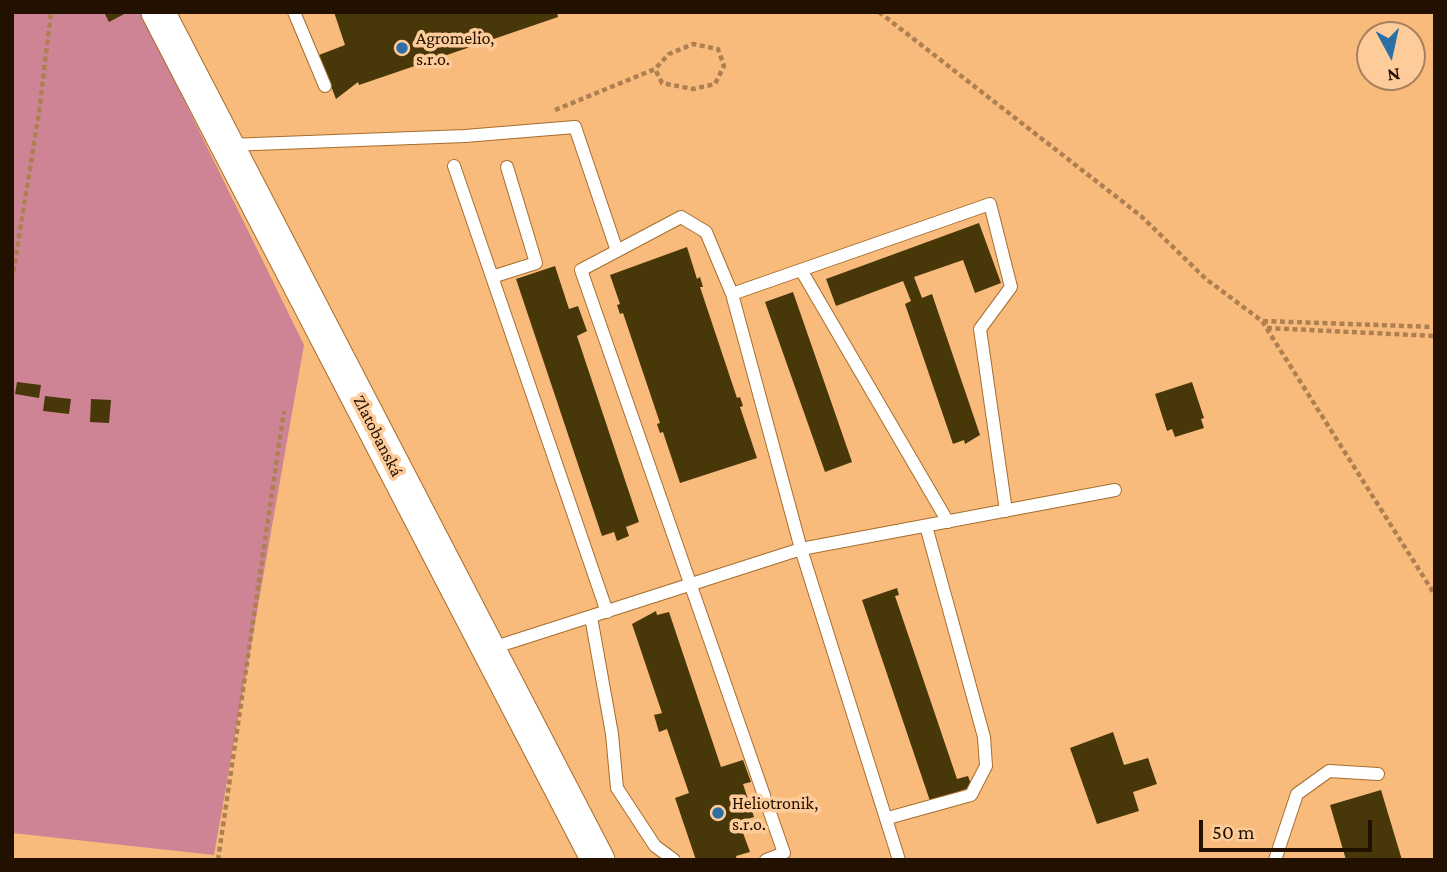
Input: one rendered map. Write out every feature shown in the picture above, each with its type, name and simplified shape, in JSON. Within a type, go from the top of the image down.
[{"type":"street","name":"Zlatobanská","points":[[158,12],[598,860]]},
{"type":"lane","points":[[295,12],[325,86]]},
{"type":"lane","points":[[228,145],[465,136],[575,127],[617,251]]},
{"type":"lane","points":[[454,166],[607,612]]},
{"type":"lane","points":[[492,277],[536,263],[507,167]]},
{"type":"lane","points":[[732,294],[989,205],[1011,287],[980,329],[1006,511]]},
{"type":"lane","points":[[766,860],[784,853],[581,270],[681,217],[706,232],[732,294],[801,549],[888,818],[899,860]]},
{"type":"lane","points":[[801,270],[948,522]]},
{"type":"lane","points":[[489,649],[801,549],[1115,490]]},
{"type":"lane","points":[[888,818],[971,795],[986,766],[984,737],[926,526]]},
{"type":"lane","points":[[591,617],[612,734],[617,788],[655,846],[674,860]]},
{"type":"lane","points":[[1275,860],[1297,794],[1329,771],[1378,774]]},
{"type":"path","points":[[12,280],[39,113],[51,12]]},
{"type":"path","points":[[879,12],[1141,216],[1206,279],[1262,321],[1435,595]]},
{"type":"path","points":[[547,114],[655,69],[669,54],[693,44],[718,50],[724,66],[715,84],[693,89],[662,83],[655,69]]},
{"type":"path","points":[[1262,321],[1435,327]]},
{"type":"path","points":[[1269,329],[1435,336]]},
{"type":"path","points":[[218,860],[284,411]]},
{"type":"shaded area","points":[[12,12],[141,12],[304,345],[214,855],[12,833]]},
{"type":"building","points":[[104,12],[128,12],[109,22]]},
{"type":"building","name":"Agromelio, s.r.o.","points":[[334,12],[557,12],[558,17],[359,85],[358,82],[336,99],[319,55],[345,45]]},
{"type":"building","points":[[979,223],[1001,283],[975,293],[963,260],[914,277],[922,298],[932,294],[980,435],[965,444],[964,440],[953,444],[905,304],[911,301],[903,281],[836,306],[826,279]]},
{"type":"building","points":[[687,247],[697,279],[700,277],[703,287],[700,287],[737,398],[740,397],[743,406],[740,407],[757,458],[680,483],[663,432],[660,433],[657,424],[660,423],[623,313],[620,314],[617,305],[620,304],[610,275]]},
{"type":"building","points":[[555,266],[569,309],[578,306],[587,331],[577,336],[639,522],[626,527],[629,536],[617,541],[614,532],[602,536],[516,279]]},
{"type":"building","points":[[793,292],[852,462],[825,472],[765,302]]},
{"type":"building","points":[[17,382],[41,385],[39,398],[15,394]]},
{"type":"building","points":[[1192,382],[1204,418],[1201,419],[1204,428],[1175,437],[1172,429],[1167,431],[1155,394]]},
{"type":"building","points":[[45,396],[71,399],[69,414],[43,411]]},
{"type":"building","points":[[91,399],[111,400],[109,423],[90,422]]},
{"type":"building","points":[[897,588],[899,595],[895,596],[957,779],[968,776],[972,787],[930,801],[862,600]]},
{"type":"building","points":[[656,611],[657,615],[669,612],[721,767],[743,760],[751,782],[743,784],[754,817],[739,822],[750,852],[736,856],[737,860],[696,860],[675,798],[689,793],[667,729],[659,732],[654,715],[662,713],[632,624]]},
{"type":"building","points":[[1113,732],[1124,765],[1148,758],[1157,784],[1133,792],[1139,811],[1097,824],[1070,748]]},
{"type":"building","points":[[1381,790],[1402,860],[1346,860],[1330,805]]},
{"type":"place","name":"Agromelio, s.r.o.","points":[[402,48]]},
{"type":"place","name":"Heliotronik, s.r.o.","points":[[718,813]]}]
